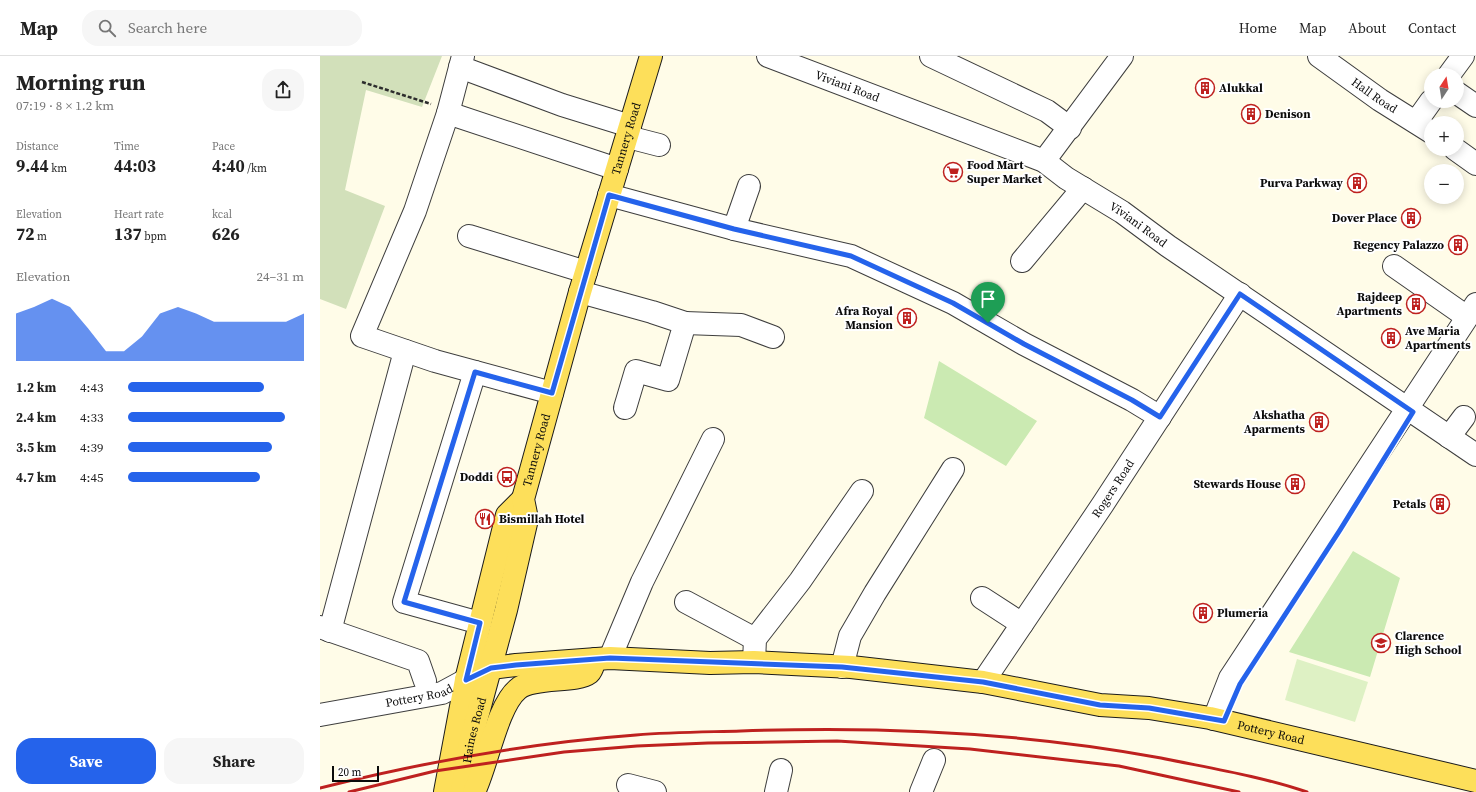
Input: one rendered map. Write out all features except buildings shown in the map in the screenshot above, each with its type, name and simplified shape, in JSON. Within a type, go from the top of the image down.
[{"type":"main road","name":"Tannery Road","points":[[491,668],[527,519],[523,499],[580,292],[651,56]]},
{"type":"main road","name":"Tannery Road","points":[[466,680],[507,515],[523,499]]},
{"type":"main road","name":"Pottery Road","points":[[466,680],[491,668],[602,658],[710,663],[754,662],[842,667],[983,682],[1100,705],[1149,708],[1219,720],[1476,781]]},
{"type":"main road","points":[[474,792],[502,716],[514,693],[520,688],[530,684],[585,675],[602,658]]},
{"type":"main road","name":"Haines Road","points":[[462,792],[470,743],[491,668]]},
{"type":"main road","name":"Haines Road","points":[[446,792],[466,680]]},
{"type":"main road","points":[[1100,705],[1146,718],[1176,723],[1312,753],[1462,792]]},
{"type":"street","name":"Viviani Road","points":[[768,56],[1044,161],[1083,188],[1122,212],[1168,246],[1476,455]]},
{"type":"street","points":[[931,56],[1048,111],[1070,128]]},
{"type":"street","points":[[1044,161],[1122,56]]},
{"type":"street","name":"Hall Road","points":[[1319,56],[1380,100],[1424,127]]},
{"type":"street","points":[[1454,68],[1463,56]]},
{"type":"street","points":[[552,393],[405,351],[362,336],[416,211],[448,112],[461,62],[629,131],[659,145]]},
{"type":"street","points":[[1464,98],[1476,106]]},
{"type":"street","points":[[448,112],[617,169]]},
{"type":"street","points":[[1464,155],[1476,164]]},
{"type":"street","points":[[734,229],[749,186]]},
{"type":"street","points":[[1022,261],[1083,188]]},
{"type":"street","points":[[609,195],[734,229],[851,256],[953,303],[1024,344],[1132,400],[1160,417]]},
{"type":"street","points":[[469,236],[586,272]]},
{"type":"street","points":[[1219,720],[1240,684],[1340,530],[1410,410],[1473,313],[1394,266]]},
{"type":"street","points":[[580,292],[652,312],[685,323],[741,325],[773,337]]},
{"type":"street","name":"Rogers Road","points":[[983,682],[1160,417],[1240,294]]},
{"type":"street","points":[[625,408],[636,371],[668,380],[685,323]]},
{"type":"street","points":[[405,351],[325,629],[418,661],[425,680]]},
{"type":"street","points":[[475,372],[404,602],[480,623]]},
{"type":"street","points":[[1449,437],[1464,417]]},
{"type":"street","points":[[602,658],[642,582],[713,439]]},
{"type":"street","points":[[842,667],[850,636],[874,593],[953,469]]},
{"type":"street","points":[[754,662],[755,639],[800,581],[862,491]]},
{"type":"street","points":[[982,598],[1022,624]]},
{"type":"street","points":[[686,602],[755,639]]},
{"type":"street","name":"Pottery Road","points":[[320,700],[425,680],[466,680]]},
{"type":"street","name":"Pottery Road","points":[[320,715],[442,693],[466,680]]},
{"type":"street","points":[[921,792],[934,760]]},
{"type":"street","points":[[776,792],[781,770]]},
{"type":"street","points":[[628,785],[654,792]]},
{"type":"path","points":[[362,82],[448,112]]},
{"type":"green space","points":[[320,56],[442,56],[422,107],[366,90],[345,190],[385,206],[346,309],[320,299]]},
{"type":"green space","points":[[939,361],[1037,421],[1006,466],[924,418]]},
{"type":"green space","points":[[1353,551],[1400,578],[1370,677],[1289,652]]},
{"type":"green space","points":[[1297,659],[1368,682],[1355,722],[1285,700]]},
{"type":"railway","points":[[320,788],[438,762],[517,748],[557,743],[649,734],[847,729],[952,733],[1057,742],[1109,749],[1161,758],[1271,781],[1307,792]]},
{"type":"railway","points":[[349,792],[435,771],[564,752],[637,746],[708,743],[837,741],[970,749],[1119,766],[1239,792]]},
{"type":"place","name":"Alukkal","points":[[1205,88]]},
{"type":"place","name":"Denison","points":[[1251,114]]},
{"type":"place","name":"Food Mart Super Market","points":[[953,172]]},
{"type":"place","name":"Purva Parkway","points":[[1357,183]]},
{"type":"place","name":"Dover Place","points":[[1411,218]]},
{"type":"place","name":"Regency Palazzo","points":[[1458,245]]},
{"type":"place","name":"Rajdeep Apartments","points":[[1416,304]]},
{"type":"place","name":"Afra Royal Mansion","points":[[907,318]]},
{"type":"place","name":"Ave Maria Apartments","points":[[1391,338]]},
{"type":"place","name":"Akshatha Aparments","points":[[1319,422]]},
{"type":"place","name":"Doddi","points":[[507,477]]},
{"type":"place","name":"Stewards House","points":[[1295,484]]},
{"type":"place","name":"Petals","points":[[1440,504]]},
{"type":"place","name":"Bismillah Hotel","points":[[485,519]]},
{"type":"place","name":"Plumeria","points":[[1203,613]]},
{"type":"place","name":"Clarence High School","points":[[1381,643]]},
{"type":"route","points":[[609,195],[734,229],[851,256],[953,303],[988,323],[1024,344],[1132,400],[1160,417],[1240,294],[1413,412],[1340,530],[1240,684],[1224,721],[1149,708],[1100,705],[983,682],[851,667],[754,662],[710,663],[610,658],[491,668],[466,680],[480,623],[404,602],[475,372],[552,393],[609,195]]}]
